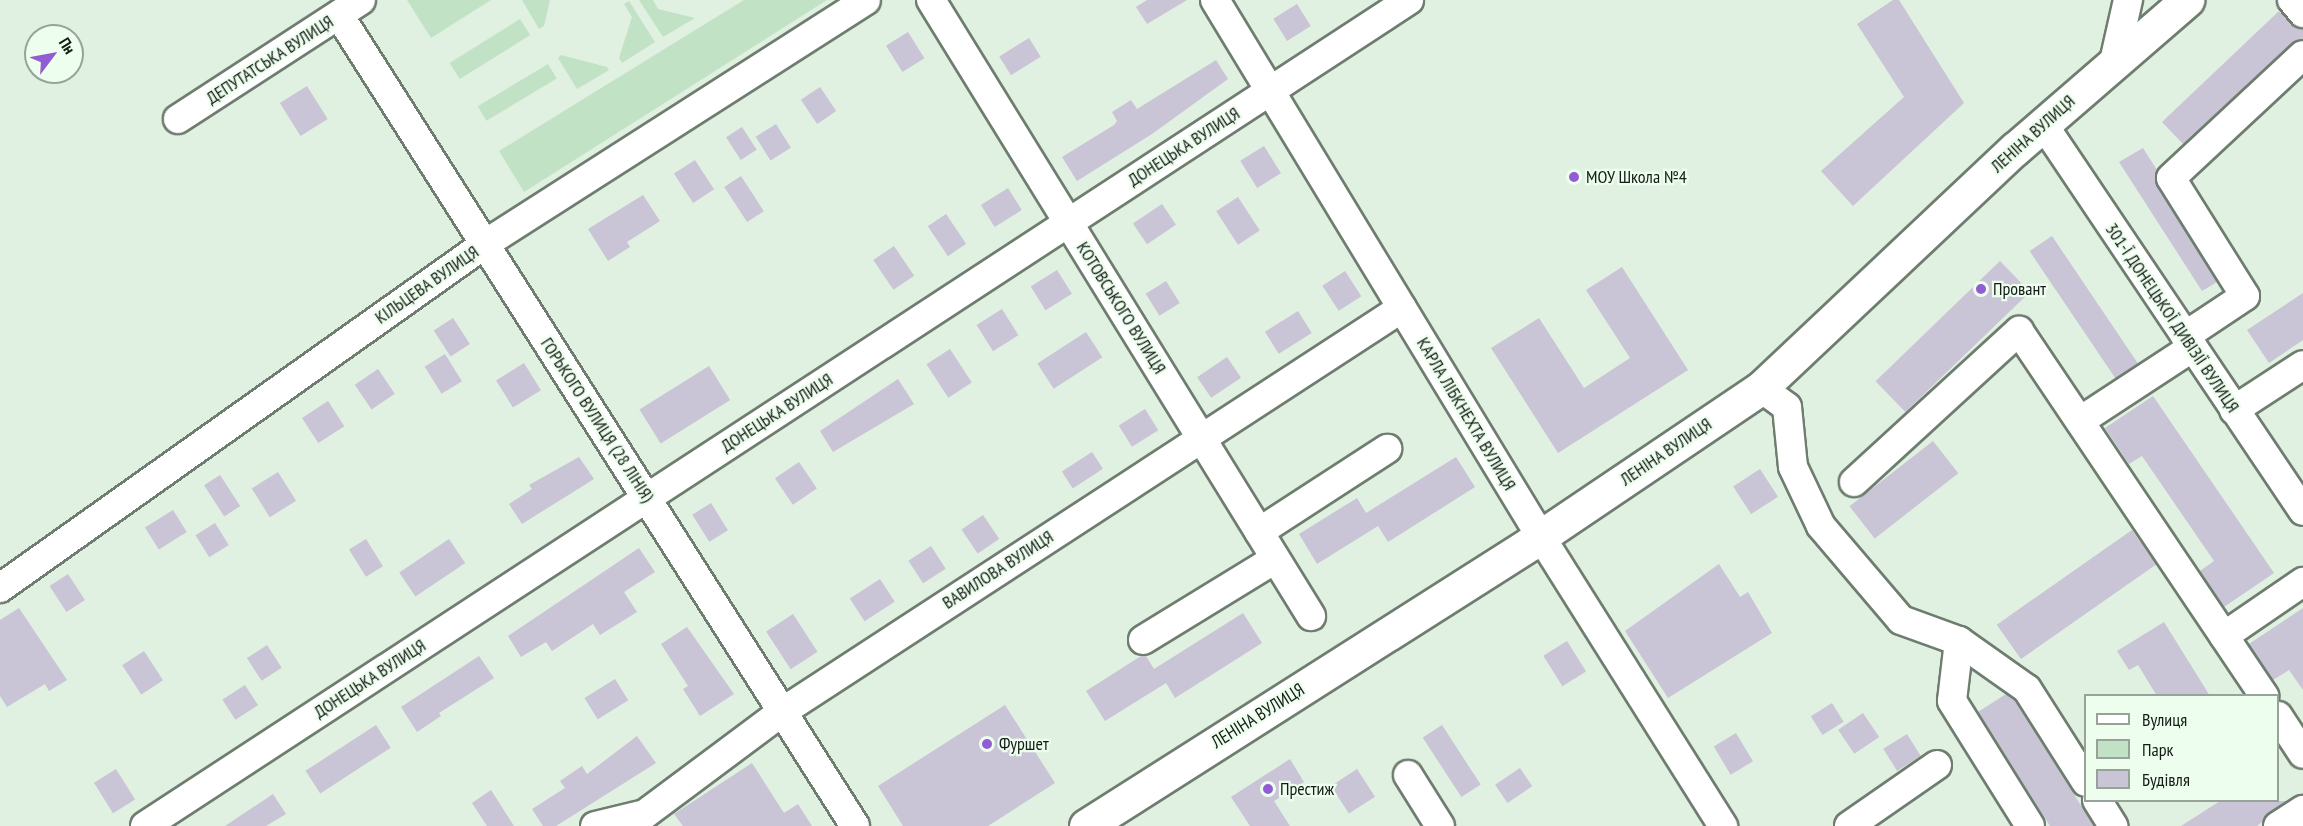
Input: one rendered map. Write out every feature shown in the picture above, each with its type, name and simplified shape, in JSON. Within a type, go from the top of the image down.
[{"type":"main road","name":"ЛЕНІНА ВУЛИЦЯ","points":[[1086,826],[1541,537],[1761,388],[2043,124],[2187,0]]},
{"type":"street","name":"КІЛЬЦЕВА ВУЛИЦЯ","points":[[0,588],[485,244],[866,0]]},
{"type":"street","name":"КОТОВСЬКОГО ВУЛИЦЯ","points":[[931,0],[1311,616]]},
{"type":"street","name":"КАРЛА ЛІБКНЕХТА ВУЛИЦЯ","points":[[1215,0],[1541,537],[1723,826]]},
{"type":"street","name":"ДОНЕЦЬКА ВУЛИЦЯ","points":[[145,826],[1409,0]]},
{"type":"street","points":[[2115,62],[2128,0]]},
{"type":"street","points":[[2292,0],[2303,13]]},
{"type":"street","name":"ГОРЬКОГО ВУЛИЦЯ (28 ЛIНIЯ)","points":[[350,8],[485,244],[855,826]]},
{"type":"street","name":"ДЕПУТАТСЬКА ВУЛИЦЯ","points":[[178,119],[350,8]]},
{"type":"street","points":[[2080,421],[2189,342],[2245,296],[2171,178],[2303,55]]},
{"type":"street","name":"301-Ї ДОНЕЦЬКОЇ ДИВІЗІЇ ВУЛИЦЯ","points":[[2043,124],[2303,511]]},
{"type":"street","name":"ВАВИЛОВА ВУЛИЦЯ","points":[[595,826],[645,814],[782,712],[1200,437],[1402,308]]},
{"type":"street","points":[[1854,482],[2019,331],[2263,694]]},
{"type":"street","points":[[2234,410],[2303,365]]},
{"type":"street","points":[[1761,388],[1787,407],[1793,467],[1821,526],[1901,620],[1959,641],[2027,689],[2084,780]]},
{"type":"street","points":[[1258,532],[1387,449]]},
{"type":"street","points":[[1143,640],[1275,559]]},
{"type":"street","points":[[2224,636],[2303,582]]},
{"type":"street","points":[[1959,641],[1952,701],[2030,826]]},
{"type":"street","points":[[2279,719],[2303,754]]},
{"type":"street","points":[[1849,826],[1937,765]]},
{"type":"street","points":[[1408,775],[1440,826]]},
{"type":"street","points":[[2098,802],[2113,826]]},
{"type":"street","points":[[2278,826],[2303,810]]},
{"type":"green space","points":[[407,0],[491,0],[431,38]]},
{"type":"green space","points":[[522,0],[550,0],[544,26],[539,29]]},
{"type":"green space","points":[[639,0],[653,0],[658,9],[695,18],[663,37]]},
{"type":"green space","points":[[744,0],[827,0],[524,192],[499,151]]},
{"type":"green space","points":[[629,1],[655,42],[622,63],[619,58],[632,17],[624,4]]},
{"type":"green space","points":[[520,19],[530,35],[460,79],[450,63]]},
{"type":"green space","points":[[561,55],[607,67],[609,70],[577,89],[558,58]]},
{"type":"green space","points":[[548,64],[557,79],[486,121],[478,106]]},
{"type":"building","points":[[1147,0],[1187,0],[1147,24],[1136,7]]},
{"type":"building","points":[[1893,0],[1899,0],[1964,103],[1853,206],[1821,171],[1904,97],[1857,24]]},
{"type":"building","points":[[1297,4],[1311,26],[1287,41],[1273,19]]},
{"type":"building","points":[[2279,11],[2291,24],[2303,29],[2303,39],[2292,43],[2183,144],[2162,122]]},
{"type":"building","points":[[908,32],[924,58],[902,72],[886,46]]},
{"type":"building","points":[[1029,38],[1041,57],[1011,75],[999,57]]},
{"type":"building","points":[[1216,60],[1228,79],[1152,134],[1077,181],[1062,157],[1114,125],[1117,121],[1112,112],[1131,100],[1137,109]]},
{"type":"building","points":[[307,86],[328,119],[301,136],[280,103]]},
{"type":"building","points":[[820,87],[836,111],[817,124],[801,100]]},
{"type":"building","points":[[776,124],[791,148],[770,160],[756,137]]},
{"type":"building","points":[[742,127],[757,150],[741,160],[726,137]]},
{"type":"building","points":[[1264,146],[1281,173],[1257,188],[1240,161]]},
{"type":"building","points":[[2143,148],[2157,170],[2157,187],[2217,282],[2202,291],[2119,162]]},
{"type":"building","points":[[695,160],[714,189],[693,203],[674,174]]},
{"type":"building","points":[[741,176],[764,211],[747,222],[724,187]]},
{"type":"building","points":[[1008,188],[1022,210],[995,227],[981,205]]},
{"type":"building","points":[[643,195],[660,221],[627,242],[630,247],[608,261],[588,229]]},
{"type":"building","points":[[1238,197],[1260,231],[1238,245],[1216,211]]},
{"type":"building","points":[[1162,204],[1176,225],[1147,244],[1133,224]]},
{"type":"building","points":[[946,214],[966,244],[948,256],[928,226]]},
{"type":"building","points":[[2052,236],[2138,364],[2116,379],[2030,251]]},
{"type":"building","points":[[894,246],[914,276],[893,290],[873,260]]},
{"type":"building","points":[[2000,261],[2030,292],[1905,412],[1876,381]]},
{"type":"building","points":[[1622,267],[1688,370],[1558,453],[1491,348],[1539,318],[1584,388],[1630,358],[1586,290]]},
{"type":"building","points":[[1057,270],[1072,294],[1046,310],[1031,286]]},
{"type":"building","points":[[1345,271],[1361,296],[1339,311],[1322,286]]},
{"type":"building","points":[[1166,281],[1180,303],[1159,316],[1146,294]]},
{"type":"building","points":[[2303,293],[2303,340],[2269,363],[2247,330]]},
{"type":"building","points":[[1002,309],[1018,335],[993,351],[977,325]]},
{"type":"building","points":[[1298,311],[1312,333],[1279,354],[1265,332]]},
{"type":"building","points":[[453,318],[470,344],[451,357],[434,331]]},
{"type":"building","points":[[1086,332],[1102,357],[1054,389],[1037,364]]},
{"type":"building","points":[[950,349],[972,383],[948,398],[927,364]]},
{"type":"building","points":[[445,354],[462,381],[442,394],[425,367]]},
{"type":"building","points":[[1227,357],[1241,378],[1211,398],[1197,377]]},
{"type":"building","points":[[524,363],[541,390],[513,408],[496,380]]},
{"type":"building","points":[[709,366],[730,400],[661,443],[639,409]]},
{"type":"building","points":[[378,369],[395,394],[372,410],[355,385]]},
{"type":"building","points":[[898,379],[914,404],[833,452],[820,431]]},
{"type":"building","points":[[2153,396],[2274,573],[2224,607],[2200,571],[2214,561],[2142,456],[2129,464],[2105,428]]},
{"type":"building","points":[[328,401],[344,426],[318,443],[302,418]]},
{"type":"building","points":[[1145,409],[1158,430],[1132,447],[1119,425]]},
{"type":"building","points":[[1933,441],[1958,473],[1875,539],[1849,506]]},
{"type":"building","points":[[1092,452],[1103,469],[1073,488],[1062,472]]},
{"type":"building","points":[[579,457],[594,479],[522,524],[509,504],[532,489],[529,485]]},
{"type":"building","points":[[1456,457],[1475,487],[1388,542],[1378,526],[1317,564],[1299,534],[1357,498],[1366,513]]},
{"type":"building","points":[[799,462],[817,489],[793,505],[775,478]]},
{"type":"building","points":[[1760,469],[1778,497],[1751,514],[1733,486]]},
{"type":"building","points":[[278,472],[296,501],[270,517],[252,488]]},
{"type":"building","points":[[220,475],[240,506],[224,516],[204,485]]},
{"type":"building","points":[[711,503],[728,530],[709,542],[692,515]]},
{"type":"building","points":[[173,510],[187,532],[159,550],[145,527]]},
{"type":"building","points":[[983,515],[999,539],[978,554],[961,530]]},
{"type":"building","points":[[215,523],[229,545],[209,557],[195,535]]},
{"type":"building","points":[[2132,530],[2156,564],[2021,659],[1997,625]]},
{"type":"building","points":[[366,539],[383,566],[366,577],[349,550]]},
{"type":"building","points":[[449,539],[465,563],[415,597],[399,573]]},
{"type":"building","points":[[931,546],[946,569],[923,583],[908,561]]},
{"type":"building","points":[[639,548],[655,572],[624,592],[637,612],[600,635],[593,624],[552,651],[546,642],[521,657],[508,636]]},
{"type":"building","points":[[1719,564],[1740,597],[1748,592],[1772,633],[1668,698],[1625,631]]},
{"type":"building","points":[[68,574],[85,600],[66,612],[50,586]]},
{"type":"building","points":[[880,579],[895,602],[865,621],[850,599]]},
{"type":"building","points":[[19,608],[67,680],[49,691],[45,684],[7,707],[0,696],[0,620]]},
{"type":"building","points":[[2303,608],[2303,690],[2289,670],[2273,680],[2249,644]]},
{"type":"building","points":[[1243,613],[1262,643],[1175,698],[1166,683],[1105,721],[1086,691],[1141,656],[1146,656],[1154,669]]},
{"type":"building","points":[[793,614],[818,652],[791,669],[766,631]]},
{"type":"building","points":[[2164,622],[2209,694],[2156,694],[2138,665],[2129,670],[2117,651]]},
{"type":"building","points":[[687,627],[734,694],[700,716],[683,689],[688,686],[661,644]]},
{"type":"building","points":[[1567,641],[1586,672],[1562,686],[1543,656]]},
{"type":"building","points":[[267,645],[282,668],[262,681],[247,658]]},
{"type":"building","points":[[144,651],[163,680],[141,695],[122,665]]},
{"type":"building","points":[[479,656],[494,678],[439,713],[441,716],[417,732],[401,707]]},
{"type":"building","points":[[615,679],[628,700],[598,719],[584,698]]},
{"type":"building","points":[[245,685],[258,705],[235,720],[222,700]]},
{"type":"building","points":[[2006,694],[2015,701],[2094,826],[2050,826],[1978,712]]},
{"type":"building","points":[[1832,703],[1844,722],[1822,735],[1811,716]]},
{"type":"building","name":"Фуршет","points":[[1005,705],[1055,783],[988,826],[903,826],[878,786]]},
{"type":"building","points":[[1863,713],[1879,737],[1854,754],[1838,730]]},
{"type":"building","points":[[376,725],[391,748],[320,793],[306,771]]},
{"type":"building","points":[[1442,725],[1481,785],[1461,797],[1423,738]]},
{"type":"building","points":[[1736,733],[1753,761],[1731,775],[1714,746]]},
{"type":"building","points":[[1907,734],[1921,756],[1897,771],[1883,749]]},
{"type":"building","points":[[637,736],[656,763],[556,826],[543,826],[532,809],[565,788],[560,781],[582,766],[587,774]]},
{"type":"building","name":"Престиж","points":[[1290,759],[1304,782],[1274,801],[1290,826],[1250,826],[1231,797]]},
{"type":"building","points":[[752,763],[784,813],[798,804],[812,826],[683,826],[674,814]]},
{"type":"building","points":[[1520,768],[1532,786],[1507,803],[1495,785]]},
{"type":"building","points":[[116,769],[135,800],[113,813],[94,783]]},
{"type":"building","points":[[1357,769],[1375,797],[1349,814],[1331,786]]},
{"type":"building","points":[[491,790],[514,826],[487,826],[472,803]]},
{"type":"building","points":[[273,794],[286,814],[266,826],[225,826]]},
{"type":"building","points":[[2287,801],[2257,826],[2181,826],[2218,802]]},
{"type":"place","name":"МОУ Школа №4","points":[[1574,177]]},
{"type":"place","name":"Провант","points":[[1981,289]]},
{"type":"place","name":"Фуршет","points":[[987,744]]},
{"type":"place","name":"Престиж","points":[[1268,789]]}]
